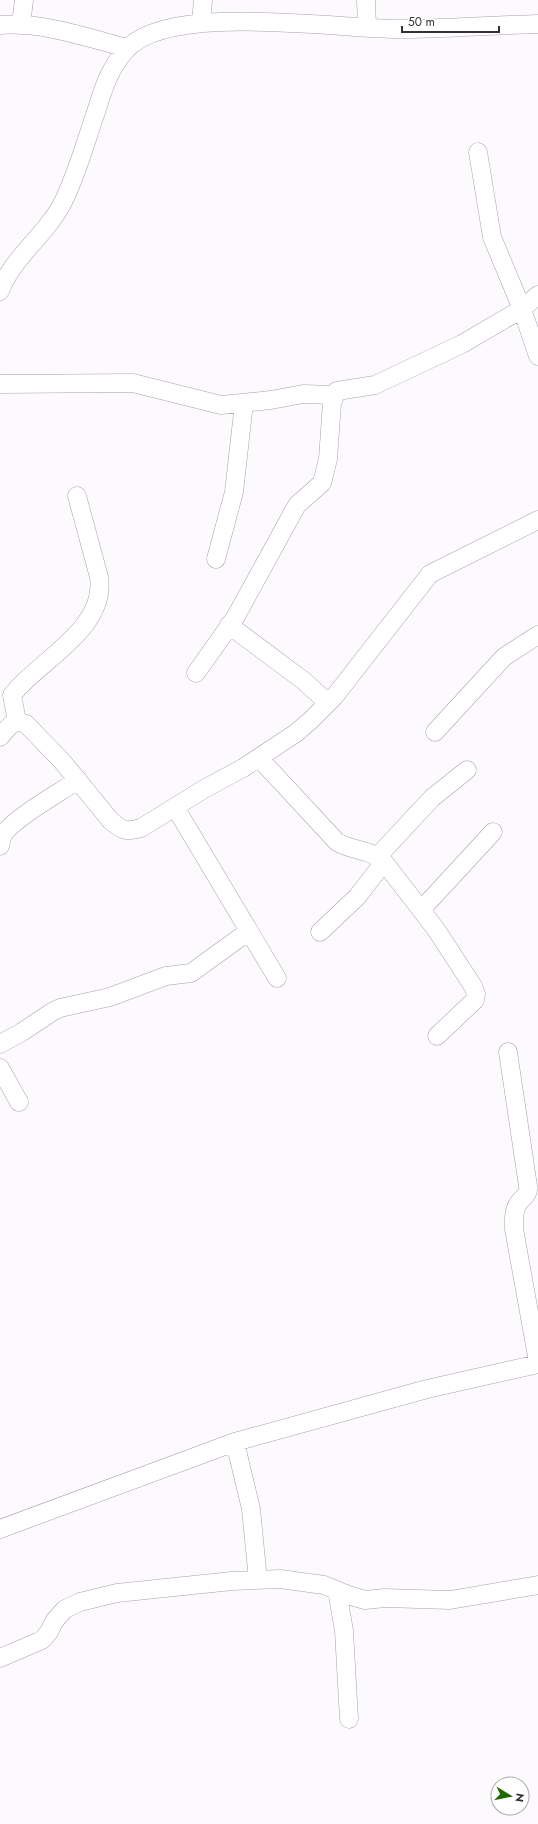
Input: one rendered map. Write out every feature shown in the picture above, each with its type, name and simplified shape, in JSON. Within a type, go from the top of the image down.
[{"type":"street","points":[[21,25],[24,0]]},
{"type":"street","points":[[201,23],[203,0]]},
{"type":"street","points":[[366,0],[367,27]]},
{"type":"street","points":[[0,291],[12,269],[46,228],[60,208],[72,183],[111,68],[127,48],[146,35],[170,28],[201,23],[304,22],[395,29],[538,24]]},
{"type":"street","points":[[0,26],[21,25],[50,27],[127,48]]},
{"type":"street","points":[[478,152],[492,237],[522,309],[538,356]]},
{"type":"street","points":[[196,673],[230,625],[297,505],[322,483],[328,460],[332,403],[334,395],[337,391],[342,389],[364,387],[381,382],[462,344],[522,309],[538,295]]},
{"type":"street","points":[[0,384],[133,383],[221,405],[244,404],[303,394],[334,395]]},
{"type":"street","points":[[216,559],[234,492],[244,404]]},
{"type":"street","points":[[15,722],[16,716],[12,695],[71,641],[91,613],[99,596],[99,577],[77,496]]},
{"type":"street","points":[[0,737],[10,725],[15,722],[26,724],[61,760],[111,821],[121,829],[130,831],[141,828],[259,758],[296,732],[328,703],[430,574],[538,520]]},
{"type":"street","points":[[230,625],[304,681],[328,703]]},
{"type":"street","points":[[435,732],[504,657],[538,635]]},
{"type":"street","points":[[259,758],[336,842],[348,849],[381,859],[435,928],[473,986],[476,994],[475,1000],[437,1036]]},
{"type":"street","points":[[320,932],[357,897],[381,859],[432,798],[467,770]]},
{"type":"street","points":[[0,846],[1,837],[6,831],[25,815],[78,780]]},
{"type":"street","points":[[175,807],[277,978]]},
{"type":"street","points":[[421,910],[493,832]]},
{"type":"street","points":[[0,1044],[60,1008],[110,997],[166,976],[191,973],[249,931]]},
{"type":"street","points":[[0,1530],[235,1442],[427,1389],[538,1363],[514,1229],[517,1204],[526,1196],[528,1186],[508,1052]]},
{"type":"street","points":[[0,1068],[19,1102]]},
{"type":"street","points":[[235,1442],[251,1509],[258,1580]]},
{"type":"street","points":[[2,1653],[42,1640],[49,1632],[55,1620],[65,1610],[80,1602],[117,1593],[232,1581],[280,1579],[324,1585],[365,1600],[385,1598],[450,1600],[538,1585]]},
{"type":"street","points":[[337,1590],[344,1631],[349,1719]]}]
